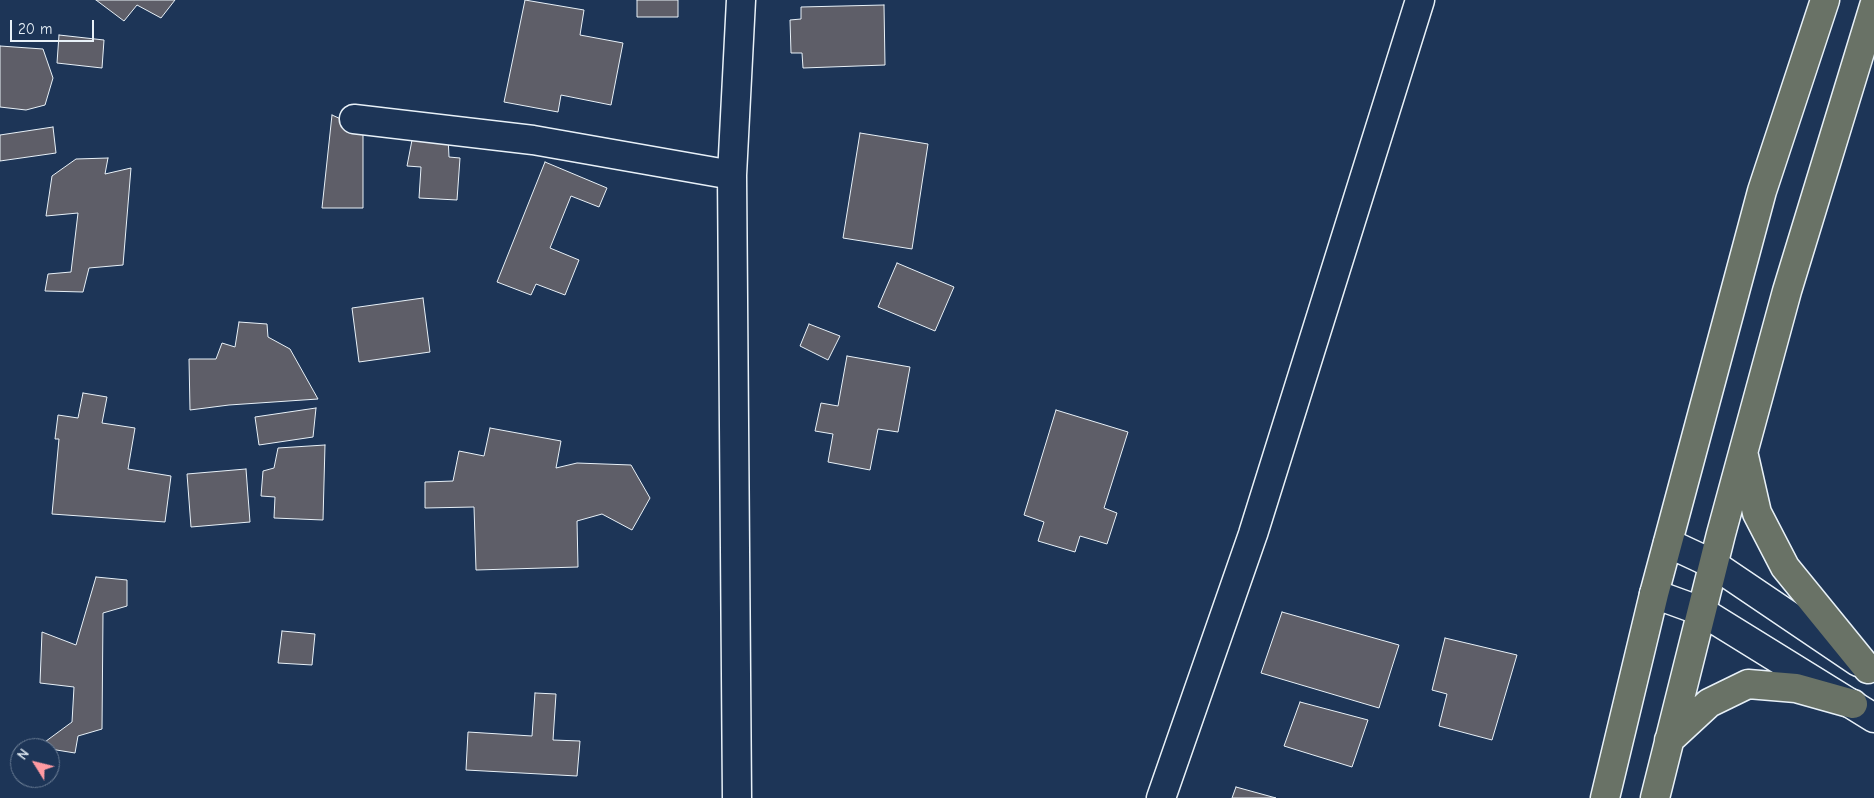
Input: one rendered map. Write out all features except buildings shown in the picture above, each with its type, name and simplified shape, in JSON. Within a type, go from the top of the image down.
[{"type":"main road","points":[[1606,798],[1654,594],[1762,191],[1825,0]]},
{"type":"main road","points":[[1654,798],[1713,564],[1787,291],[1874,6]]},
{"type":"main road","points":[[1743,451],[1757,513],[1785,567],[1871,671]]},
{"type":"main road","points":[[1669,740],[1709,703],[1748,684],[1796,688],[1863,711]]},
{"type":"street","points":[[737,798],[732,175],[740,0]]},
{"type":"street","points":[[1161,798],[1253,534],[1420,0]]},
{"type":"street","points":[[354,119],[533,140],[732,175]]},
{"type":"street","points":[[1668,543],[1713,564],[1871,671]]},
{"type":"street","points":[[1654,594],[1701,611],[1863,711]]}]
